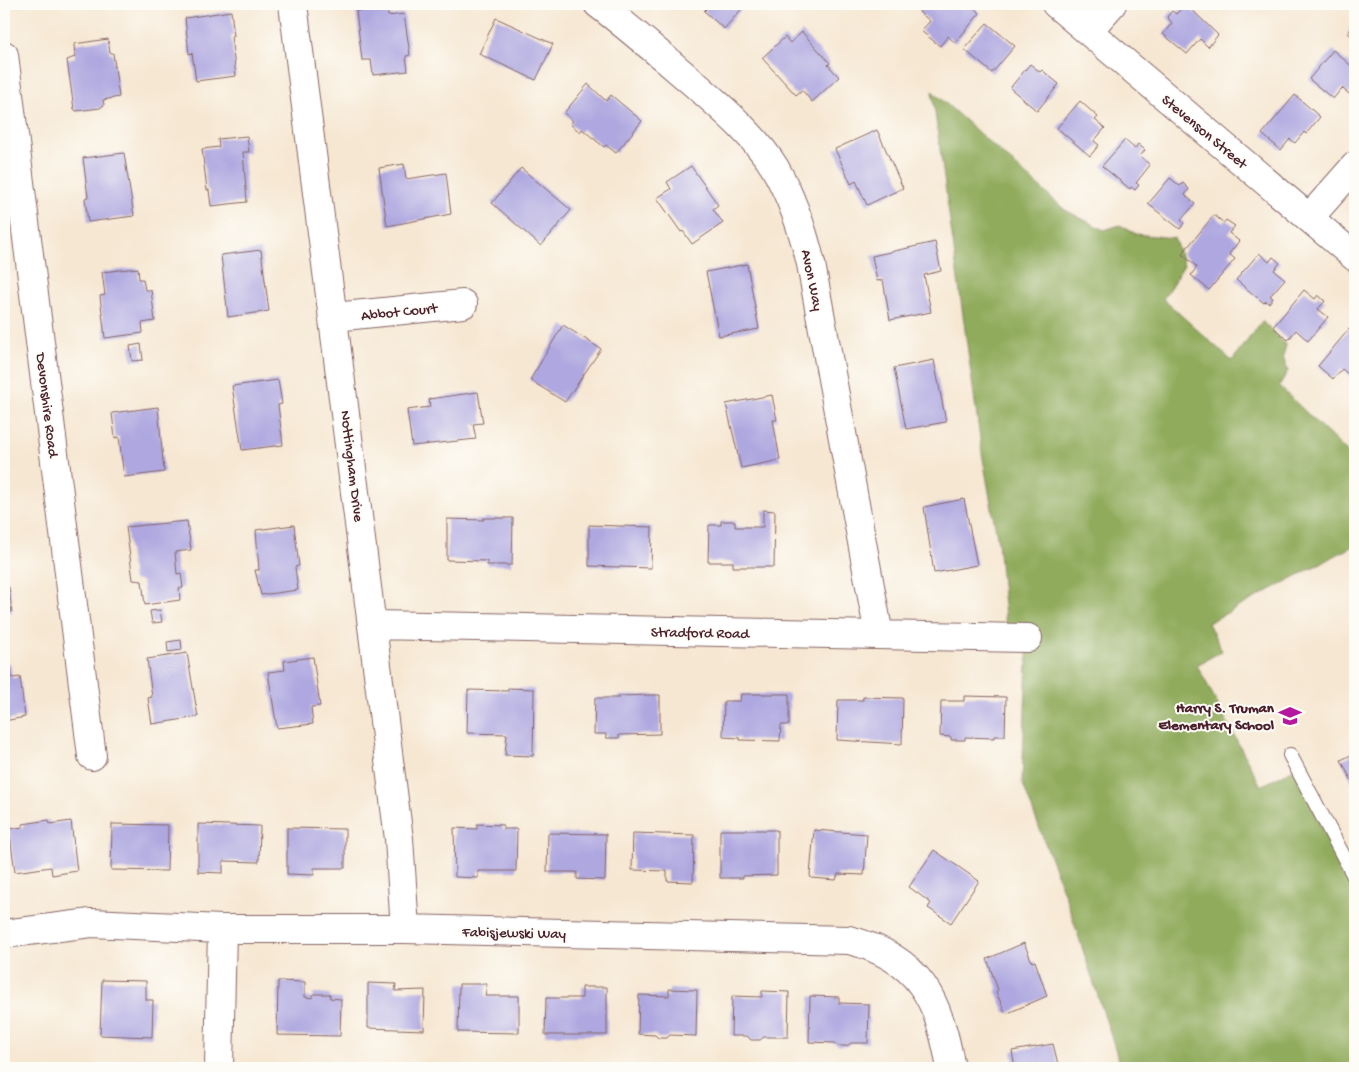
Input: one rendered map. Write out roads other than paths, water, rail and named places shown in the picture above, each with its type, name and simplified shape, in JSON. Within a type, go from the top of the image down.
[{"type":"street","name":"Nottingham Drive","points":[[293,4],[399,839],[405,929]]},
{"type":"street","name":"Avon Way","points":[[598,4],[642,38],[733,117],[774,166],[790,198],[803,231],[811,264],[879,635]]},
{"type":"street","name":"Stevenson Street","points":[[1056,4],[1355,257]]},
{"type":"street","points":[[1088,32],[1112,4]]},
{"type":"street","name":"Devonshire Road","points":[[4,55],[92,756]]},
{"type":"street","points":[[1309,218],[1355,166]]},
{"type":"street","name":"Abbot Court","points":[[334,318],[463,304]]},
{"type":"street","name":"Stradford Road","points":[[373,625],[1028,638]]},
{"type":"street","name":"Fabisjewski Way","points":[[4,934],[91,923],[222,928],[405,929],[849,940],[872,946],[908,969],[921,984],[936,1009],[950,1068]]},
{"type":"street","points":[[219,1068],[222,928]]},
{"type":"lane","points":[[1290,755],[1355,878]]},
{"type":"place","name":"Harry S. Truman Elementary School","points":[[1290,716]]}]
